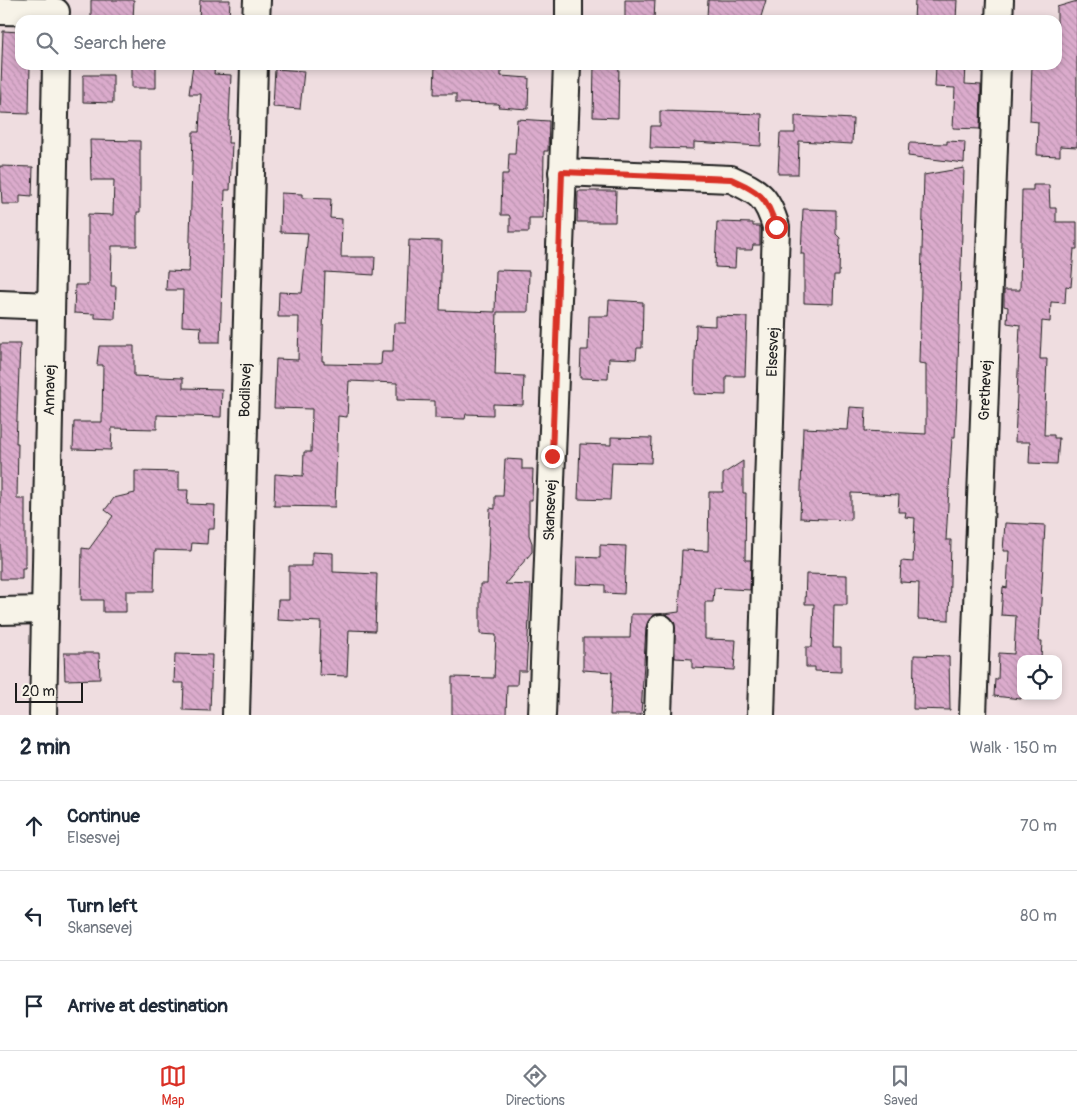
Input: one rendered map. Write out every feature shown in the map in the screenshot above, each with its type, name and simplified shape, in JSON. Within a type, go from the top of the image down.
[{"type":"street","points":[[256,15],[257,0]]},
{"type":"street","points":[[569,0],[569,15]]},
{"type":"street","points":[[999,15],[1000,0]]},
{"type":"street","points":[[0,11],[56,11]]},
{"type":"street","name":"Annavej","points":[[43,715],[56,70]]},
{"type":"street","name":"Bodilsvej","points":[[236,715],[254,70]]},
{"type":"street","name":"Skansevej","points":[[542,715],[567,70]]},
{"type":"street","name":"Grethevej","points":[[973,715],[997,70]]},
{"type":"street","name":"Elsesvej","points":[[562,172],[731,179],[755,190],[770,205],[776,227],[761,715]]},
{"type":"street","points":[[0,304],[51,306]]},
{"type":"street","points":[[0,611],[45,610]]},
{"type":"street","points":[[658,715],[661,628]]},
{"type":"building","points":[[91,0],[134,0],[133,15],[91,15]]},
{"type":"building","points":[[200,0],[230,0],[229,15],[199,15]]},
{"type":"building","points":[[625,0],[655,0],[654,15],[625,15]]},
{"type":"building","points":[[708,0],[766,0],[762,15],[707,15]]},
{"type":"building","points":[[915,0],[957,0],[956,15],[914,15]]},
{"type":"building","points":[[1077,1],[1077,147],[1060,146],[1060,156],[1037,155],[1038,122],[1030,121],[1032,70],[1062,70],[1062,15],[1057,15],[1057,7]]},
{"type":"building","points":[[3,31],[15,32],[15,70],[30,70],[29,114],[0,113]]},
{"type":"building","points":[[132,70],[156,70],[156,88],[132,88]]},
{"type":"building","points":[[192,70],[214,70],[214,74],[231,75],[228,143],[232,143],[230,190],[225,190],[220,342],[200,342],[201,327],[182,326],[183,290],[166,290],[167,271],[189,272],[193,132],[199,132],[201,94],[189,94]]},
{"type":"building","points":[[275,70],[304,71],[300,109],[273,107]]},
{"type":"building","points":[[435,70],[501,70],[501,76],[529,78],[528,109],[498,107],[499,104],[456,103],[456,94],[434,94]]},
{"type":"building","points":[[594,70],[619,70],[618,118],[593,117]]},
{"type":"building","points":[[936,70],[966,70],[965,84],[981,85],[980,129],[953,128],[955,88],[935,87]]},
{"type":"building","points":[[83,75],[113,75],[113,103],[83,102]]},
{"type":"building","points":[[660,111],[762,114],[761,146],[694,142],[694,149],[650,148],[651,126],[660,126]]},
{"type":"building","points":[[795,116],[853,119],[852,144],[799,141],[798,174],[778,174],[780,133],[795,133]]},
{"type":"building","points":[[517,119],[549,121],[548,151],[544,151],[543,218],[529,218],[529,232],[510,232],[509,215],[501,215],[502,174],[508,174],[509,154],[515,154]]},
{"type":"building","points":[[90,140],[140,141],[140,212],[137,212],[137,246],[112,246],[111,286],[116,286],[115,319],[95,318],[95,314],[74,313],[75,285],[88,285],[88,214],[113,215],[114,180],[91,180]]},
{"type":"building","points":[[947,141],[965,142],[964,163],[908,156],[909,143],[947,144]]},
{"type":"building","points":[[0,166],[33,167],[32,196],[20,195],[20,204],[2,204]]},
{"type":"building","points":[[964,168],[955,437],[952,437],[946,540],[951,540],[949,620],[918,619],[919,583],[900,582],[901,561],[913,562],[915,518],[905,517],[906,512],[898,512],[899,495],[851,493],[851,520],[800,518],[803,428],[848,430],[850,407],[866,408],[865,431],[926,434],[926,364],[919,363],[924,175]]},
{"type":"building","points":[[1033,185],[1049,185],[1050,208],[1056,208],[1056,222],[1077,222],[1077,249],[1074,249],[1071,287],[1066,286],[1065,303],[1051,302],[1050,322],[1042,321],[1040,359],[1047,359],[1044,435],[1054,435],[1054,438],[1059,438],[1057,464],[1029,463],[1030,442],[1015,442],[1020,325],[1007,323],[1008,307],[1004,306],[1004,290],[1020,290],[1022,190],[1033,190]]},
{"type":"building","points":[[578,191],[616,191],[615,222],[577,222]]},
{"type":"building","points":[[281,193],[302,194],[302,198],[331,199],[330,218],[342,219],[341,257],[375,257],[374,275],[325,272],[322,361],[324,361],[324,364],[377,365],[381,364],[382,351],[393,351],[394,323],[406,323],[409,240],[442,241],[440,310],[495,312],[496,270],[529,271],[528,312],[497,312],[495,375],[524,376],[523,405],[493,404],[493,415],[466,414],[465,419],[435,418],[435,401],[397,400],[397,383],[349,381],[347,417],[338,416],[335,507],[274,506],[275,474],[303,476],[304,452],[311,452],[312,409],[274,408],[276,359],[298,360],[299,317],[278,317],[279,292],[302,293],[308,233],[280,232]]},
{"type":"building","points":[[803,209],[836,210],[836,234],[840,238],[839,275],[834,275],[833,304],[804,303],[804,254],[801,254]]},
{"type":"building","points":[[717,222],[753,223],[753,226],[760,226],[760,245],[753,245],[752,250],[736,250],[735,268],[715,267]]},
{"type":"building","points":[[609,300],[643,302],[642,348],[637,348],[636,359],[609,358],[608,379],[580,378],[581,350],[588,350],[589,316],[608,316]]},
{"type":"building","points":[[715,316],[747,317],[745,376],[726,376],[726,395],[694,394],[696,325],[715,326]]},
{"type":"building","points":[[0,344],[20,344],[16,443],[18,443],[17,499],[25,499],[25,568],[22,568],[22,579],[0,579]]},
{"type":"building","points":[[99,346],[134,346],[134,376],[183,378],[183,388],[222,389],[221,417],[157,415],[157,429],[112,428],[111,450],[73,449],[74,422],[102,422],[103,365],[97,365]]},
{"type":"building","points":[[611,437],[652,438],[651,463],[612,462],[610,500],[578,499],[580,444],[611,445]]},
{"type":"building","points":[[505,459],[522,460],[522,469],[533,469],[532,500],[529,500],[529,535],[532,543],[532,552],[505,584],[531,585],[526,671],[518,671],[517,685],[507,685],[506,715],[452,715],[452,677],[494,678],[496,635],[480,634],[480,584],[487,584],[490,508],[495,509],[495,496],[503,496]]},
{"type":"building","points":[[743,461],[743,493],[746,493],[745,560],[751,560],[750,590],[714,588],[713,602],[705,602],[705,639],[736,640],[734,670],[692,668],[692,659],[675,658],[674,621],[664,614],[679,612],[682,550],[708,551],[709,492],[723,492],[723,474]]},
{"type":"building","points":[[135,471],[179,472],[179,490],[188,490],[187,504],[215,505],[214,529],[208,529],[207,544],[192,543],[191,551],[155,550],[154,591],[126,591],[126,612],[103,612],[103,600],[81,600],[82,548],[89,549],[113,516],[105,510],[114,498],[135,493]]},
{"type":"building","points":[[1005,523],[1045,525],[1039,641],[1042,641],[1041,655],[1017,655],[1017,699],[994,696],[995,679],[998,679],[999,653],[1014,654],[1016,616],[1001,615],[1003,587],[1007,588],[1009,551],[1003,551]]},
{"type":"building","points":[[600,545],[626,546],[624,594],[605,593],[605,585],[576,584],[577,557],[600,558]]},
{"type":"building","points":[[312,552],[333,553],[333,572],[377,574],[375,631],[349,630],[347,676],[319,675],[321,622],[277,620],[278,600],[289,600],[289,566],[312,566]]},
{"type":"building","points":[[806,574],[847,575],[847,605],[834,605],[833,647],[841,647],[841,672],[815,671],[815,667],[806,667],[806,647],[812,647],[814,604],[805,604]]},
{"type":"building","points":[[631,614],[658,614],[649,620],[646,627],[641,715],[610,715],[612,672],[583,670],[583,638],[630,638]]},
{"type":"building","points":[[64,653],[99,653],[100,679],[65,680]]},
{"type":"building","points":[[175,654],[212,655],[210,711],[183,710],[184,683],[174,683]]},
{"type":"building","points":[[914,655],[949,656],[950,710],[913,709]]},
{"type":"route","points":[[552,456],[562,172],[731,179],[755,190],[770,205],[776,227]]}]
